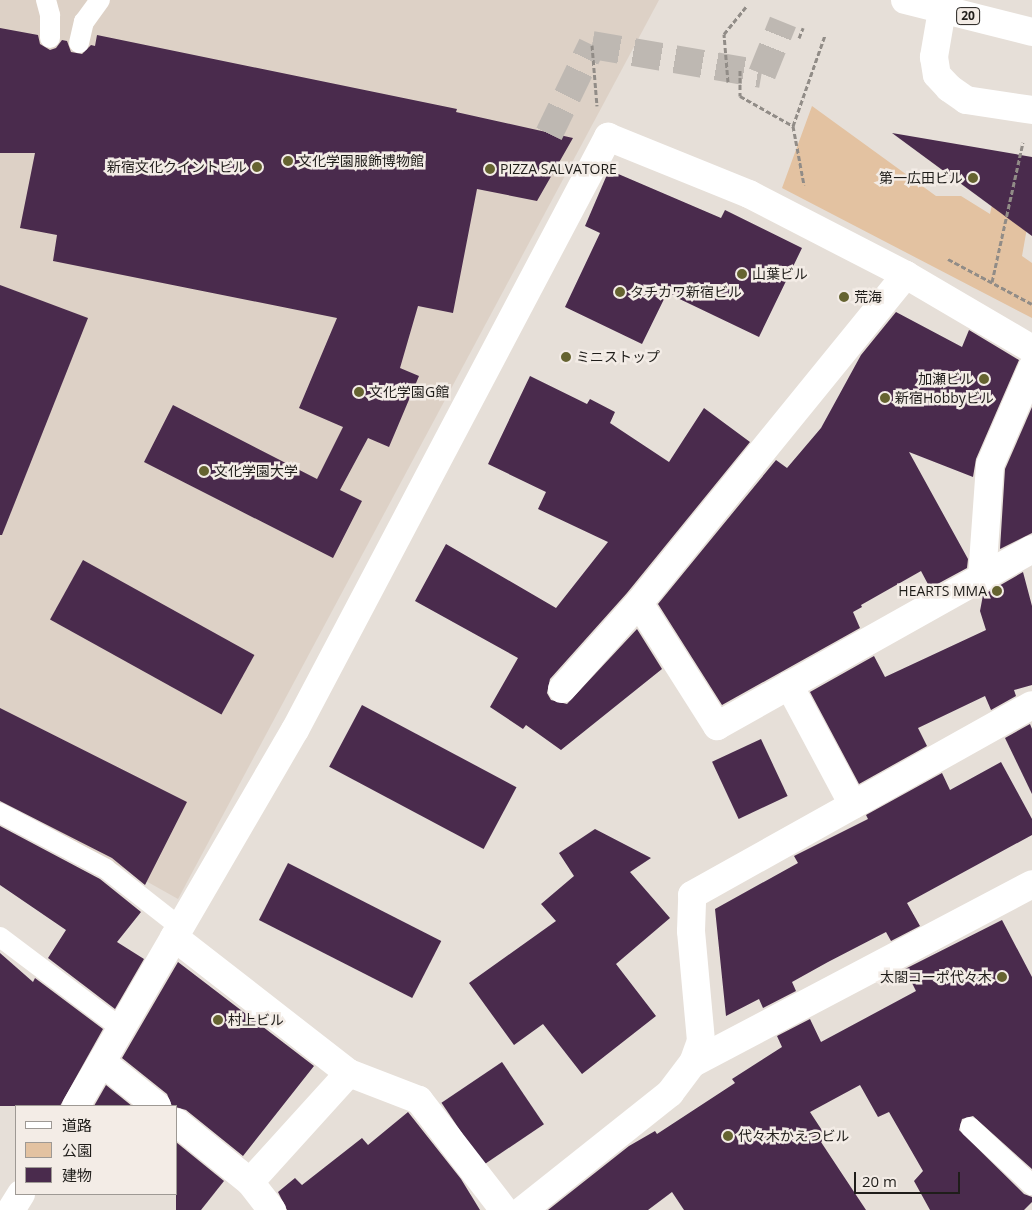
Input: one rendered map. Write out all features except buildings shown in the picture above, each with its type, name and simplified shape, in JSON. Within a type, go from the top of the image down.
[{"type":"main road","name":"20","points":[[905,0],[1032,32]]},
{"type":"main road","points":[[942,10],[934,57],[937,75],[949,88],[966,100],[1032,110]]},
{"type":"main road","points":[[77,1105],[295,730],[608,137],[749,194],[906,275],[1032,349]]},
{"type":"main road","points":[[562,689],[639,604],[906,275]]},
{"type":"main road","points":[[982,577],[990,465],[1032,368]]},
{"type":"main road","points":[[639,604],[717,726],[1032,549]]},
{"type":"main road","points":[[789,686],[853,805]]},
{"type":"main road","points":[[523,1210],[670,1092],[693,1063],[701,1041],[691,931],[692,895],[1032,705]]},
{"type":"main road","points":[[693,1063],[1032,884]]},
{"type":"main road","points":[[177,932],[349,1073],[420,1100],[504,1210]]},
{"type":"main road","points":[[103,1062],[156,1105]]},
{"type":"main road","points":[[250,1182],[349,1073]]},
{"type":"main road","points":[[178,1124],[250,1182],[272,1210]]},
{"type":"main road","points":[[11,1210],[20,1195]]},
{"type":"lane","points":[[46,0],[50,16],[50,38]]},
{"type":"lane","points":[[79,43],[84,22],[100,0]]},
{"type":"lane","points":[[0,813],[106,869],[177,932]]},
{"type":"lane","points":[[0,937],[122,1029]]},
{"type":"lane","points":[[970,1127],[1032,1185]]},
{"type":"path","points":[[728,82],[724,34],[746,7]]},
{"type":"path","points":[[799,38],[803,28]]},
{"type":"path","points":[[812,188],[803,184],[793,126],[825,35]]},
{"type":"path","points":[[592,45],[595,87]]},
{"type":"path","points":[[740,70],[740,96],[793,126]]},
{"type":"path","points":[[992,282],[1023,142]]},
{"type":"path","points":[[940,255],[1032,304]]},
{"type":"shaded area","name":"文化学園大学","points":[[0,0],[659,0],[178,899],[0,799]]},
{"type":"green space","points":[[812,106],[936,196],[961,196],[990,214],[1003,153],[1032,200],[1022,256],[1032,263],[1032,318],[782,188]]},
{"type":"tunnel","points":[[549,134],[592,45],[762,74],[783,22]]},
{"type":"place","name":"文化学園服飾博物館","points":[[288,161]]},
{"type":"place","name":"新宿文化クイントビル","points":[[257,167]]},
{"type":"place","name":"PIZZA SALVATORE","points":[[490,169]]},
{"type":"place","name":"第一広田ビル","points":[[973,178]]},
{"type":"place","name":"山葉ビル","points":[[742,274]]},
{"type":"place","name":"タチカワ新宿ビル","points":[[620,292]]},
{"type":"place","name":"荒海","points":[[844,297]]},
{"type":"place","name":"ミニストップ","points":[[566,357]]},
{"type":"place","name":"加瀬ビル","points":[[984,379]]},
{"type":"place","name":"文化学園G館","points":[[359,392]]},
{"type":"place","name":"新宿Hobbyビル","points":[[885,398]]},
{"type":"place","name":"文化学園大学","points":[[204,471]]},
{"type":"place","name":"HEARTS MMA","points":[[997,591]]},
{"type":"place","name":"太閤コーポ代々木","points":[[1002,977]]},
{"type":"place","name":"村上ビル","points":[[218,1020]]},
{"type":"place","name":"代々木かえつビル","points":[[728,1136]]}]
